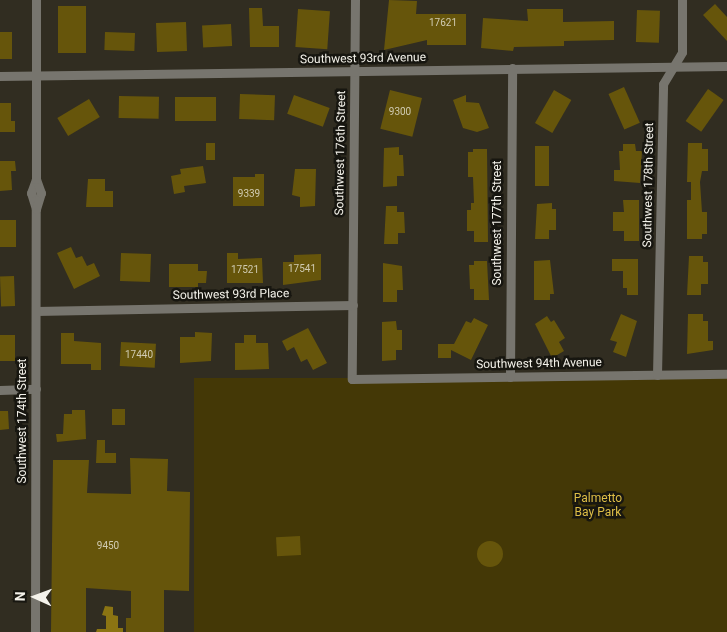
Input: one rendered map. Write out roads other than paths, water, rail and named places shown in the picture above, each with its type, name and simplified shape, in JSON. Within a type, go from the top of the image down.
[{"type":"street","name":"Southwest 174th Street","points":[[35,632],[36,210],[41,193],[36,179],[36,0]]},
{"type":"street","name":"Southwest 176th Street","points":[[353,306],[355,0]]},
{"type":"street","name":"Southwest 178th Street","points":[[657,375],[663,84],[682,52],[682,0]]},
{"type":"street","name":"Southwest 93rd Avenue","points":[[0,76],[727,66]]},
{"type":"street","name":"Southwest 177th Street","points":[[510,377],[512,68]]},
{"type":"street","name":"Southwest 94th Avenue","points":[[353,306],[352,379],[727,374]]},
{"type":"street","name":"Southwest 93rd Place","points":[[36,312],[353,306]]},
{"type":"street","points":[[0,390],[36,389]]},
{"type":"park label","name":"Palmetto Bay Park","points":[[598,506]]}]
